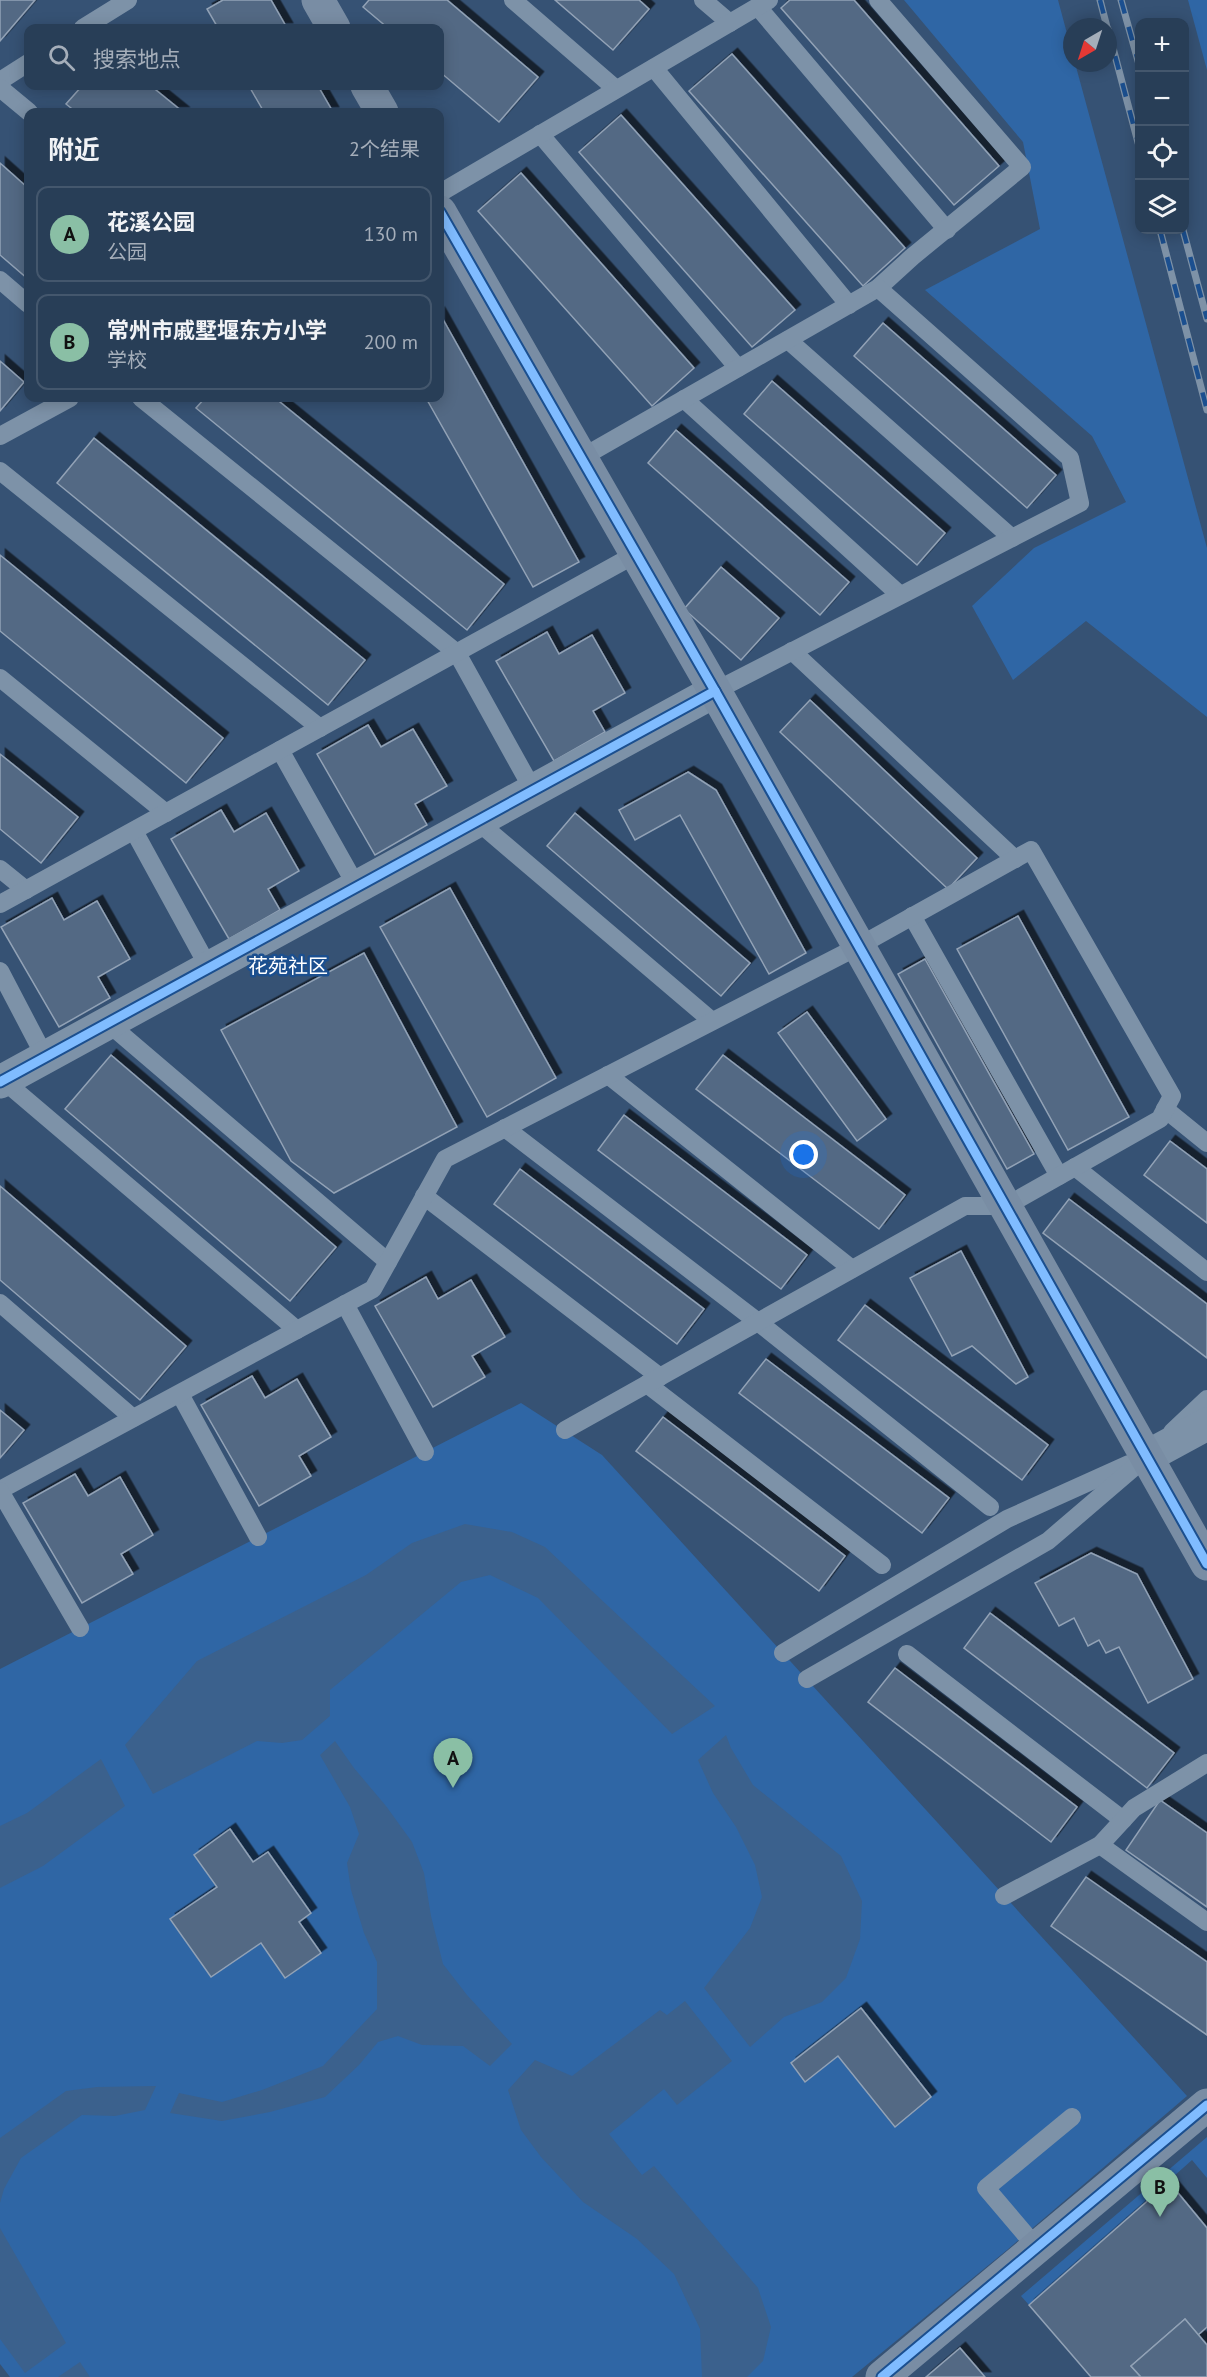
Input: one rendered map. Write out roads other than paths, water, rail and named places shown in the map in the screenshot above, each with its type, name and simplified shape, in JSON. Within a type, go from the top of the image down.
[{"type":"street","points":[[318,0],[332,24]]},
{"type":"street","points":[[369,90],[380,108]]},
{"type":"street","points":[[444,219],[715,691],[1207,1564]]},
{"type":"street","points":[[1,1081],[715,691]]},
{"type":"street","points":[[1148,1456],[1207,1424]]},
{"type":"street","points":[[882,2377],[1207,2105]]},
{"type":"lane","points":[[89,24],[128,0]]},
{"type":"lane","points":[[513,0],[616,89]]},
{"type":"lane","points":[[703,0],[730,23]]},
{"type":"lane","points":[[581,458],[878,288],[912,257],[1022,167],[879,0]]},
{"type":"lane","points":[[444,191],[764,4],[947,230]]},
{"type":"lane","points":[[0,81],[24,66]]},
{"type":"lane","points":[[654,68],[849,305]]},
{"type":"lane","points":[[0,88],[24,108]]},
{"type":"lane","points":[[540,134],[738,368]]},
{"type":"lane","points":[[0,280],[24,301]]},
{"type":"lane","points":[[715,691],[1080,503],[1070,458],[878,288]]},
{"type":"lane","points":[[788,340],[1012,538]]},
{"type":"lane","points":[[684,399],[900,595]]},
{"type":"lane","points":[[0,436],[63,402]]},
{"type":"lane","points":[[146,402],[457,653],[533,790]]},
{"type":"lane","points":[[0,471],[320,728]]},
{"type":"lane","points":[[0,904],[636,554]]},
{"type":"lane","points":[[792,651],[1015,859]]},
{"type":"lane","points":[[0,678],[166,813]]},
{"type":"lane","points":[[280,750],[357,887]]},
{"type":"lane","points":[[477,821],[712,1021]]},
{"type":"lane","points":[[134,831],[209,968]]},
{"type":"lane","points":[[80,1628],[0,1491],[373,1289],[445,1159],[859,946],[1031,850],[1172,1096],[1160,1119],[1006,1206],[964,1206],[565,1431]]},
{"type":"lane","points":[[0,869],[26,890]]},
{"type":"lane","points":[[912,916],[1067,1172],[1207,1272]]},
{"type":"lane","points":[[0,970],[45,1057]]},
{"type":"lane","points":[[108,1023],[388,1262]]},
{"type":"lane","points":[[608,1075],[852,1269]]},
{"type":"lane","points":[[1,1081],[297,1330]]},
{"type":"lane","points":[[1165,1109],[1207,1143]]},
{"type":"lane","points":[[506,1128],[758,1322],[990,1507]]},
{"type":"lane","points":[[424,1196],[882,1565]]},
{"type":"lane","points":[[0,1303],[133,1418]]},
{"type":"lane","points":[[345,1304],[425,1452]]},
{"type":"lane","points":[[180,1394],[258,1538]]},
{"type":"lane","points":[[807,1679],[1048,1541],[1148,1456],[1207,1399]]},
{"type":"lane","points":[[783,1653],[1007,1519],[1148,1456]]},
{"type":"lane","points":[[907,1654],[1123,1820]]},
{"type":"lane","points":[[1004,1896],[1100,1845],[1134,1808],[1207,1763]]},
{"type":"lane","points":[[1100,1845],[1207,1922]]},
{"type":"lane","points":[[1037,2248],[986,2188],[1072,2117]]},
{"type":"railway","points":[[1100,0],[1105,18]]},
{"type":"railway","points":[[1121,0],[1135,50]]},
{"type":"railway","points":[[1117,63],[1135,131]]},
{"type":"railway","points":[[1161,234],[1207,410]]},
{"type":"railway","points":[[1184,234],[1207,319]]},
{"type":"place","name":"花溪公园","points":[[453,1788]]},
{"type":"place","name":"常州市戚墅堰东方小学","points":[[1160,2217]]},
{"type":"district","name":"花苑社区","points":[[288,966]]}]
